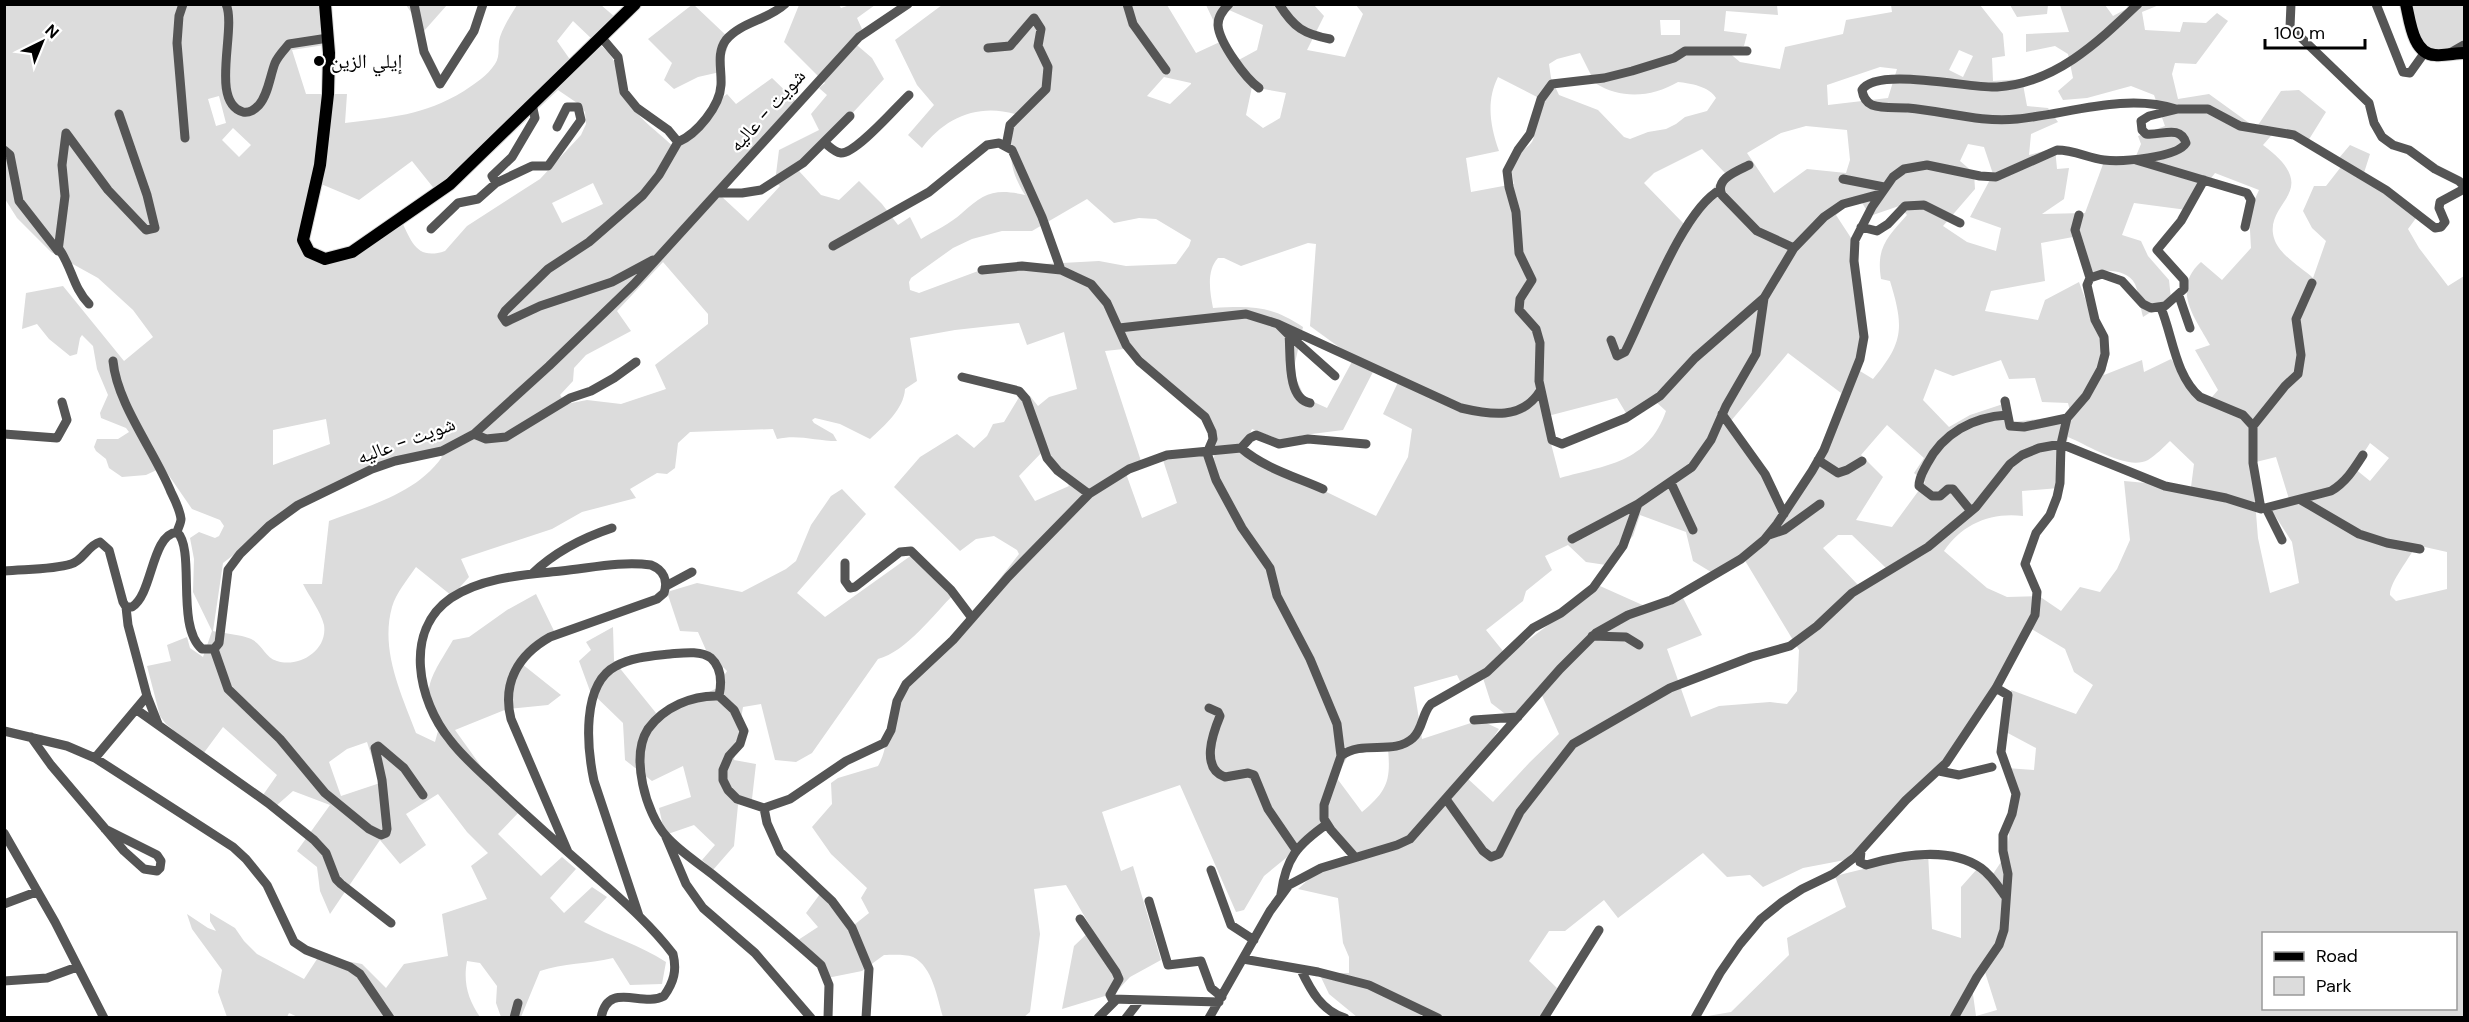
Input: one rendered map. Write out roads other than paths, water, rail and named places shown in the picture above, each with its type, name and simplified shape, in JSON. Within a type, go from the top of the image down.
[{"type":"main road","points":[[325,4],[330,72],[322,152],[303,240],[309,252],[325,259],[352,252],[450,184],[635,4]]},
{"type":"main road","points":[[2406,4],[2417,42],[2425,52],[2436,55],[2464,52]]},
{"type":"street","points":[[183,4],[179,16],[177,42],[184,138]]},
{"type":"street","points":[[226,4],[229,19],[226,68],[228,95],[236,108],[245,112],[253,111],[260,104],[276,59],[289,44],[328,38]]},
{"type":"street","points":[[414,4],[424,52],[440,84],[474,32],[483,4]]},
{"type":"street","points":[[659,258],[612,282],[540,306],[506,322],[503,320],[505,311],[548,269],[598,236],[643,195],[659,175],[678,142],[694,131],[717,101],[721,85],[720,53],[728,38],[749,24],[773,14],[785,4]]},
{"type":"street","name":"شويت - عاليه","points":[[214,650],[219,644],[228,570],[240,554],[284,513],[372,469],[394,461],[442,451],[474,434],[549,366],[659,258],[859,37],[908,4]]},
{"type":"street","points":[[1127,4],[1133,24],[1166,70]]},
{"type":"street","points":[[1229,4],[1219,16],[1218,26],[1221,36],[1246,77],[1259,88]]},
{"type":"street","points":[[1279,4],[1304,33],[1330,39]]},
{"type":"street","points":[[2138,4],[2080,56],[2037,78],[1998,87],[1903,79],[1869,83],[1863,90],[1863,96],[1867,102],[1880,106],[1996,120],[2136,103],[2166,105],[2178,109]]},
{"type":"street","points":[[1209,1017],[1281,894],[1296,880],[1354,856],[1397,845],[1410,839],[1592,636],[1628,615],[1684,593],[1752,552],[1768,535],[1818,460],[1864,344],[1854,261],[1855,240],[1882,191],[1898,173],[1911,166],[1935,165],[1980,176],[1996,177],[2057,150],[2067,150],[2104,160],[2134,160],[2177,151],[2184,147],[2186,140],[2179,132],[2146,134],[2140,126],[2144,118],[2178,109],[2208,109],[2240,126],[2294,135],[2386,190],[2435,228],[2441,227],[2445,222],[2439,208],[2440,202],[2464,187],[2409,150],[2393,145],[2382,137],[2374,123],[2369,103],[2290,27],[2291,4]]},
{"type":"street","points":[[2376,4],[2403,72],[2410,73],[2425,52]]},
{"type":"street","points":[[988,48],[1010,46],[1034,18],[1041,29],[1038,46],[1048,67],[1046,89],[1010,125],[1006,146]]},
{"type":"street","points":[[601,37],[618,57],[621,87],[630,100],[674,134],[678,142]]},
{"type":"street","points":[[2448,54],[2464,45]]},
{"type":"street","points":[[1747,51],[1685,51],[1674,58],[1604,78],[1552,84],[1541,99],[1530,135],[1518,150],[1508,171],[1509,187],[1516,212],[1520,253],[1532,276],[1531,284],[1519,304],[1524,317],[1536,329],[1540,343],[1540,391],[1552,440],[1562,444],[1580,437],[1626,418],[1660,396],[1695,357],[1764,298],[1794,248],[1824,217],[1843,204],[1882,191]]},
{"type":"street","points":[[825,142],[836,151],[842,153],[849,150],[909,95]]},
{"type":"street","points":[[496,183],[492,176],[512,157],[535,118],[532,104]]},
{"type":"street","points":[[431,229],[458,203],[478,199],[496,183],[532,166],[549,166],[580,120],[578,107],[567,107],[557,128]]},
{"type":"street","points":[[59,249],[65,196],[62,165],[66,133],[123,207],[146,230],[155,228],[147,195],[119,114]]},
{"type":"street","points":[[717,193],[761,190],[803,163],[850,116]]},
{"type":"street","points":[[833,246],[929,192],[987,146],[999,143],[1012,150],[1042,217],[1060,270]]},
{"type":"street","points":[[4,150],[10,155],[19,201],[68,261],[79,294],[89,304]]},
{"type":"street","points":[[2134,160],[2241,190],[2250,196],[2245,227]]},
{"type":"street","points":[[1720,190],[1726,178],[1749,165]]},
{"type":"street","points":[[1843,179],[1882,191]]},
{"type":"street","points":[[2090,278],[2102,274],[2122,280],[2143,304],[2151,308],[2161,308],[2179,296],[2184,289],[2184,280],[2158,254],[2157,250],[2181,221],[2204,180]]},
{"type":"street","points":[[1720,190],[1757,231],[1794,248]]},
{"type":"street","points":[[1611,340],[1617,356],[1625,352],[1671,252],[1709,196],[1720,190]]},
{"type":"street","points":[[1861,227],[1877,231],[1888,224],[1905,206],[1924,205],[1960,223]]},
{"type":"street","points":[[1695,1017],[1726,964],[1761,919],[1802,889],[1833,874],[1862,849],[1906,800],[1939,771],[1996,688],[2035,615],[2037,592],[2025,564],[2036,533],[2050,515],[2057,497],[2061,444],[2067,418],[2086,396],[2101,369],[2105,354],[2104,337],[2095,320],[2088,293],[2087,285],[2090,278],[2075,230],[2079,215]]},
{"type":"street","points":[[982,270],[1022,266],[1060,270],[1082,279],[1100,292],[1126,345],[1139,361],[1204,417],[1212,432],[1213,439],[1207,453],[1216,480],[1237,519],[1270,568],[1277,596],[1310,659],[1337,724],[1341,756],[1324,805],[1327,824],[1354,856]]},
{"type":"street","points":[[2282,540],[2264,508],[2253,463],[2253,426],[2285,386],[2298,374],[2301,355],[2296,319],[2312,283]]},
{"type":"street","points":[[2179,296],[2190,328]]},
{"type":"street","points":[[1572,539],[1638,504],[1671,483],[1692,467],[1704,452],[1722,414],[1756,354],[1764,298]]},
{"type":"street","points":[[2161,308],[2181,371],[2195,393],[2243,415],[2253,426]]},
{"type":"street","points":[[1119,328],[1237,314],[1256,316],[1461,408],[1497,413],[1520,410],[1531,404],[1540,391]]},
{"type":"street","points":[[1278,324],[1335,376]]},
{"type":"street","points":[[1289,335],[1293,385],[1300,399],[1310,403]]},
{"type":"street","points":[[113,361],[114,374],[122,394],[163,471],[174,498],[181,520],[177,532]]},
{"type":"street","points":[[474,434],[486,439],[506,437],[570,398],[591,391],[614,378],[636,362]]},
{"type":"street","points":[[962,377],[1019,391],[1026,399],[1047,458],[1065,477],[1089,494]]},
{"type":"street","points":[[2005,401],[2010,426],[2024,427],[2067,418]]},
{"type":"street","points":[[4,434],[57,438],[67,420],[62,402]]},
{"type":"street","points":[[1722,414],[1765,474],[1784,514]]},
{"type":"street","points":[[1971,511],[1953,489],[1947,489],[1940,496],[1932,496],[1919,486],[1919,479],[1933,452],[1955,431],[1989,416],[2007,415]]},
{"type":"street","points":[[811,1017],[755,953],[703,908],[686,884],[649,804],[640,770],[639,757],[645,735],[653,723],[675,706],[708,696],[719,696],[734,710],[744,736],[729,756],[723,770],[723,780],[728,790],[737,799],[764,808],[790,799],[846,761],[884,743],[891,730],[901,692],[1089,494],[1129,469],[1167,455],[1241,448],[1256,435],[1277,444],[1308,439],[1327,439],[1366,444]]},
{"type":"street","points":[[1446,799],[1483,851],[1491,857],[1497,855],[1504,847],[1520,812],[1569,748],[1578,741],[1670,688],[1752,657],[1790,646],[1852,593],[1928,546],[1971,511],[2010,464],[2022,455],[2038,448],[2061,444],[2165,486],[2264,508],[2301,500],[2340,486],[2350,476],[2363,455]]},
{"type":"street","points":[[1241,448],[1256,459],[1323,489]]},
{"type":"street","points":[[1818,460],[1838,473],[1862,461]]},
{"type":"street","points":[[1671,483],[1693,530]]},
{"type":"street","points":[[2301,500],[2359,534],[2387,543],[2420,549]]},
{"type":"street","points":[[1341,756],[1356,748],[1392,747],[1412,738],[1419,730],[1426,709],[1431,704],[1487,672],[1533,628],[1561,613],[1593,588],[1623,546],[1638,504]]},
{"type":"street","points":[[1768,535],[1784,530],[1820,504]]},
{"type":"street","points":[[533,573],[551,557],[585,537],[612,528]]},
{"type":"street","points":[[126,607],[137,604],[163,541],[172,533],[177,532]]},
{"type":"street","points":[[177,532],[185,548],[188,608],[193,636],[202,649],[214,650],[228,689],[280,739],[325,793],[369,830],[381,835],[386,833],[382,780],[375,748],[378,746],[404,768],[423,795]]},
{"type":"street","points":[[4,571],[70,564],[81,559],[95,543],[100,542],[109,550],[119,591],[126,607],[128,625],[147,696],[158,724]]},
{"type":"street","points":[[845,563],[845,581],[850,588],[855,587],[900,552],[911,551],[951,590],[972,618]]},
{"type":"street","points":[[568,852],[511,719],[507,697],[512,677],[524,656],[538,643],[651,602],[663,593],[666,586],[658,568],[642,564],[533,573],[471,588],[437,609],[420,647],[421,672],[429,702],[439,726],[449,740],[464,758],[568,852],[639,916],[673,954],[676,966],[672,983],[664,996],[658,999],[624,997],[612,999],[606,1004],[601,1017]]},
{"type":"street","points":[[666,586],[692,572]]},
{"type":"street","points":[[1592,636],[1626,637],[1639,645]]},
{"type":"street","points":[[639,916],[594,781],[590,761],[591,713],[597,685],[610,670],[627,661],[659,655],[703,653],[711,658],[721,675],[719,696]]},
{"type":"street","points":[[1954,1017],[2001,939],[2008,874],[2003,851],[2003,835],[2014,808],[2016,794],[2001,752],[2008,695],[1996,688]]},
{"type":"street","points":[[94,758],[147,696]]},
{"type":"street","points":[[1209,708],[1218,712],[1220,716],[1209,750],[1215,770],[1225,777],[1248,773],[1254,775],[1268,809],[1296,850]]},
{"type":"street","points":[[137,710],[268,803],[314,840],[326,853],[336,879],[341,885],[391,923]]},
{"type":"street","points":[[1474,720],[1518,717]]},
{"type":"street","points":[[4,731],[67,746],[94,758],[233,847],[267,885],[294,942],[306,950],[350,967],[360,974],[390,1017]]},
{"type":"street","points":[[31,736],[51,765],[105,829],[129,857],[144,869],[153,872],[160,868],[161,861],[157,855],[105,829]]},
{"type":"street","points":[[1939,771],[1959,775],[1992,767]]},
{"type":"street","points":[[764,808],[767,823],[780,852],[832,901],[852,928],[869,969],[866,1017]]},
{"type":"street","points":[[1281,894],[1287,862],[1296,850],[1327,824]]},
{"type":"street","points":[[4,833],[55,922],[104,1017]]},
{"type":"street","points":[[665,835],[821,965],[829,985],[828,1017]]},
{"type":"street","points":[[1862,849],[1859,859],[1866,865],[1886,859],[1928,854],[1971,862],[1983,869],[1995,881],[2005,896]]},
{"type":"street","points":[[1212,870],[1231,924],[1254,940]]},
{"type":"street","points":[[4,904],[36,892]]},
{"type":"street","points":[[1149,901],[1168,965],[1201,961],[1211,988],[1220,1000]]},
{"type":"street","points":[[1080,919],[1116,972],[1118,985],[1110,994],[1112,999],[1220,1000]]},
{"type":"street","points":[[1544,1017],[1599,930]]},
{"type":"street","points":[[1243,959],[1369,985],[1438,1017]]},
{"type":"street","points":[[4,981],[47,978],[77,967]]},
{"type":"street","points":[[1301,970],[1324,1007],[1333,1014],[1345,1017]]},
{"type":"street","points":[[1098,1017],[1116,1000]]},
{"type":"street","points":[[1126,1017],[1140,1000]]},
{"type":"street","points":[[514,1017],[518,1003]]},
{"type":"place","name":"إيلي الزين","points":[[319,61]]}]
